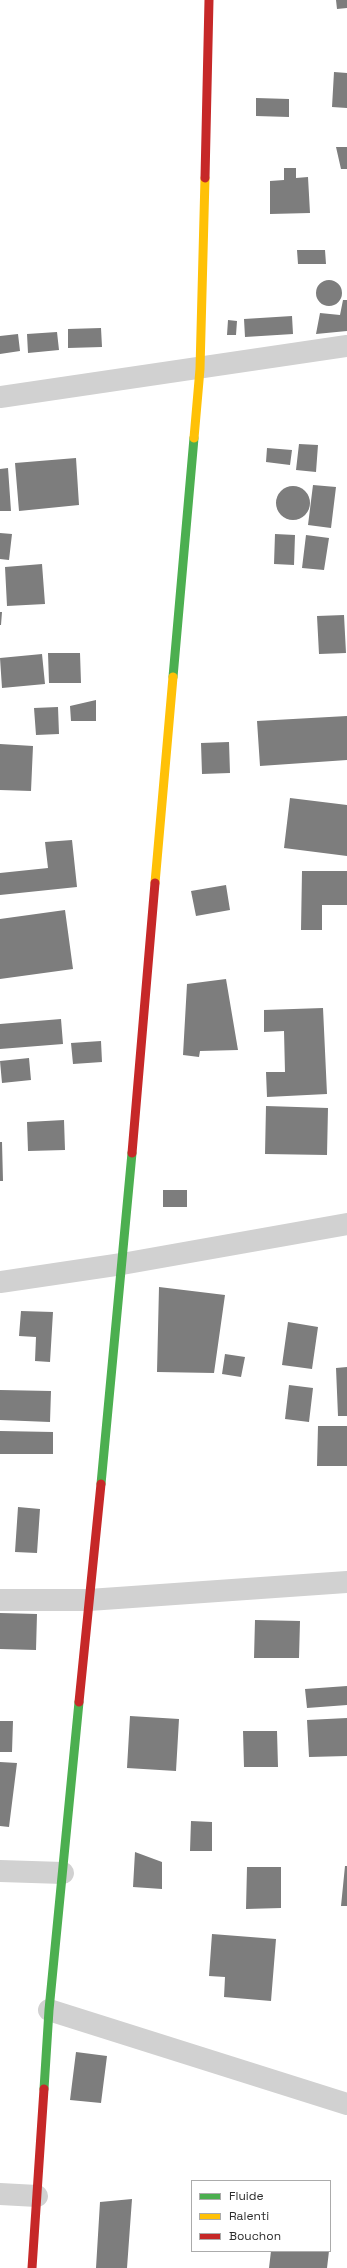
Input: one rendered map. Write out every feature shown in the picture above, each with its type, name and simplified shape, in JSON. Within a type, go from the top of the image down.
[{"type":"street","points":[[32,2268],[49,2010],[122,1264],[200,369],[209,0]]},
{"type":"street","points":[[0,397],[200,369],[347,346]]},
{"type":"street","points":[[0,1282],[122,1264],[347,1224]]},
{"type":"street","points":[[0,1600],[89,1600],[347,1582]]},
{"type":"street","points":[[0,1871],[63,1873]]},
{"type":"street","points":[[49,2010],[347,2104]]},
{"type":"street","points":[[0,2194],[37,2196]]},
{"type":"building","points":[[336,0],[347,0],[347,8],[337,9]]},
{"type":"building","points":[[334,72],[347,73],[347,108],[332,107]]},
{"type":"building","points":[[256,98],[289,99],[289,117],[256,116]]},
{"type":"building","points":[[336,147],[347,147],[347,169],[341,169]]},
{"type":"building","points":[[284,168],[296,168],[296,178],[308,177],[310,213],[270,214],[270,181],[284,180]]},
{"type":"building","points":[[297,250],[325,250],[326,264],[298,264]]},
{"type":"building","points":[[329,280],[338,284],[342,293],[338,302],[329,306],[320,302],[316,293],[320,284]]},
{"type":"building","points":[[343,300],[347,300],[347,331],[316,334],[320,313],[340,315]]},
{"type":"building","points":[[292,316],[293,334],[245,337],[244,319]]},
{"type":"building","points":[[228,320],[237,321],[236,335],[227,335]]},
{"type":"building","points":[[101,328],[102,347],[68,348],[68,329]]},
{"type":"building","points":[[57,332],[59,350],[28,353],[27,334]]},
{"type":"building","points":[[18,334],[20,351],[0,354],[0,336]]},
{"type":"building","points":[[299,444],[318,445],[316,472],[296,470]]},
{"type":"building","points":[[267,448],[292,450],[290,465],[266,462]]},
{"type":"building","points":[[76,458],[79,505],[19,511],[15,463]]},
{"type":"building","points":[[8,468],[11,511],[0,511],[0,469]]},
{"type":"building","points":[[313,485],[336,487],[331,528],[308,525]]},
{"type":"building","points":[[290,486],[296,486],[300,487],[307,493],[310,503],[309,510],[303,517],[296,520],[290,520],[286,519],[279,513],[276,506],[276,500],[277,496],[283,489]]},
{"type":"building","points":[[0,533],[12,534],[9,560],[0,559]]},
{"type":"building","points":[[275,534],[295,535],[294,565],[274,564]]},
{"type":"building","points":[[306,535],[329,538],[324,570],[302,568]]},
{"type":"building","points":[[42,564],[45,604],[7,606],[5,567]]},
{"type":"building","points":[[0,612],[2,612],[1,625],[0,625]]},
{"type":"building","points":[[344,615],[346,653],[319,654],[317,616]]},
{"type":"building","points":[[48,653],[80,653],[81,683],[49,683]]},
{"type":"building","points":[[42,654],[45,684],[2,688],[0,658]]},
{"type":"building","points":[[96,700],[96,721],[71,721],[70,706]]},
{"type":"building","points":[[58,707],[59,734],[36,735],[34,708]]},
{"type":"building","points":[[347,716],[347,760],[260,766],[257,721]]},
{"type":"building","points":[[229,742],[230,773],[202,774],[201,743]]},
{"type":"building","points":[[0,744],[33,746],[31,791],[0,790]]},
{"type":"building","points":[[290,798],[347,805],[347,856],[284,848]]},
{"type":"building","points":[[72,840],[77,887],[0,895],[0,873],[48,868],[45,842]]},
{"type":"building","points":[[302,871],[347,871],[347,905],[322,905],[322,930],[301,930]]},
{"type":"building","points":[[226,885],[230,910],[196,916],[191,891]]},
{"type":"building","points":[[65,910],[73,969],[0,979],[0,919]]},
{"type":"building","points":[[226,979],[238,1050],[200,1051],[199,1057],[183,1055],[187,984]]},
{"type":"building","points":[[323,1008],[327,1094],[267,1097],[266,1072],[285,1072],[284,1031],[264,1032],[264,1010]]},
{"type":"building","points":[[61,1019],[63,1044],[0,1049],[0,1024]]},
{"type":"building","points":[[101,1041],[102,1062],[73,1064],[71,1043]]},
{"type":"building","points":[[29,1058],[31,1080],[2,1083],[0,1061]]},
{"type":"building","points":[[266,1106],[328,1108],[327,1155],[265,1154]]},
{"type":"building","points":[[64,1120],[65,1150],[28,1151],[27,1122]]},
{"type":"building","points":[[0,1142],[2,1142],[3,1181],[0,1181]]},
{"type":"building","points":[[163,1190],[187,1190],[187,1207],[163,1207]]},
{"type":"building","points":[[159,1287],[225,1295],[214,1373],[157,1372]]},
{"type":"building","points":[[21,1311],[53,1312],[50,1362],[35,1361],[36,1337],[19,1336]]},
{"type":"building","points":[[288,1322],[318,1327],[312,1369],[282,1365]]},
{"type":"building","points":[[225,1354],[245,1357],[241,1377],[222,1374]]},
{"type":"building","points":[[347,1367],[347,1416],[338,1416],[336,1368]]},
{"type":"building","points":[[289,1385],[313,1388],[309,1422],[285,1419]]},
{"type":"building","points":[[0,1390],[51,1391],[50,1422],[0,1420]]},
{"type":"building","points":[[318,1426],[347,1426],[347,1466],[317,1466]]},
{"type":"building","points":[[0,1431],[53,1432],[53,1454],[0,1454]]},
{"type":"building","points":[[18,1507],[40,1509],[37,1553],[15,1552]]},
{"type":"building","points":[[0,1613],[37,1614],[36,1650],[0,1649]]},
{"type":"building","points":[[255,1620],[300,1621],[299,1658],[254,1658]]},
{"type":"building","points":[[347,1686],[347,1705],[307,1708],[305,1689]]},
{"type":"building","points":[[130,1716],[179,1719],[176,1771],[127,1768]]},
{"type":"building","points":[[347,1718],[347,1756],[309,1757],[307,1720]]},
{"type":"building","points":[[0,1721],[13,1721],[12,1752],[0,1752]]},
{"type":"building","points":[[243,1731],[277,1731],[278,1767],[244,1767]]},
{"type":"building","points":[[0,1762],[17,1763],[9,1827],[0,1826]]},
{"type":"building","points":[[191,1821],[212,1822],[212,1851],[190,1851]]},
{"type":"building","points":[[135,1852],[162,1862],[162,1889],[133,1887]]},
{"type":"building","points":[[345,1866],[347,1866],[347,1906],[341,1906]]},
{"type":"building","points":[[247,1867],[281,1867],[281,1908],[246,1909]]},
{"type":"building","points":[[212,1934],[276,1939],[271,2001],[224,1997],[225,1977],[209,1976]]},
{"type":"building","points":[[76,2052],[107,2056],[101,2103],[70,2100]]},
{"type":"building","points":[[132,2199],[127,2268],[96,2268],[100,2202]]},
{"type":"building","points":[[271,2252],[329,2252],[327,2268],[269,2268]]},
{"type":"traffic: fast","points":[[173,677],[194,438]]},
{"type":"traffic: fast","points":[[101,1484],[132,1153]]},
{"type":"traffic: fast","points":[[44,2089],[49,2010],[79,1702]]},
{"type":"traffic: slow","points":[[194,438],[200,369],[205,178]]},
{"type":"traffic: slow","points":[[155,883],[173,677]]},
{"type":"traffic: jam","points":[[205,178],[209,0]]},
{"type":"traffic: jam","points":[[132,1153],[155,883]]},
{"type":"traffic: jam","points":[[79,1702],[101,1484]]},
{"type":"traffic: jam","points":[[32,2268],[44,2089]]}]
